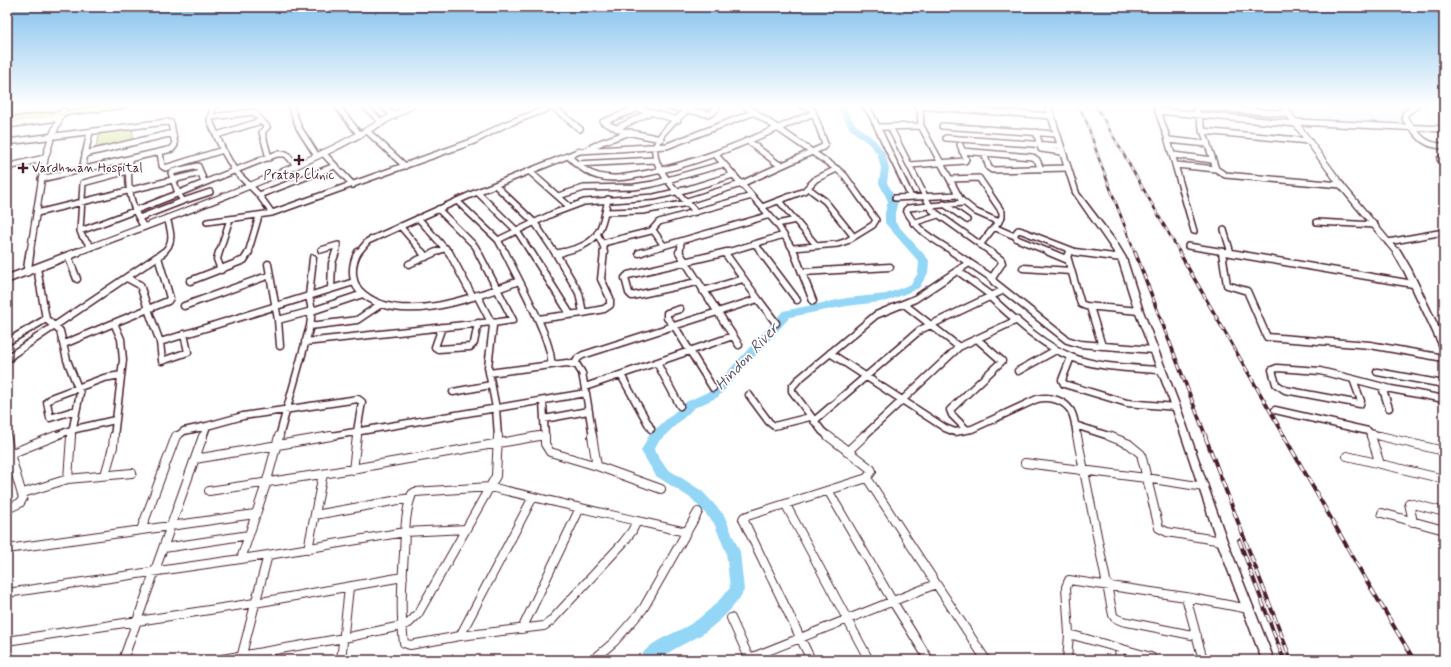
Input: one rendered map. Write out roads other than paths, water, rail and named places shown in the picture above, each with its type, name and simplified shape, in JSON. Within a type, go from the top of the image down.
[{"type":"main road","points":[[1057,137],[1072,184],[1082,202],[1114,244],[1122,258],[1139,311],[1176,407],[1222,541],[1268,660]]},
{"type":"street","points":[[7,142],[44,137]]},
{"type":"street","points":[[27,272],[41,179],[45,158],[52,137]]},
{"type":"street","points":[[82,169],[89,137]]},
{"type":"street","points":[[85,154],[160,137]]},
{"type":"street","points":[[41,179],[160,152],[174,147],[174,137]]},
{"type":"street","points":[[218,137],[223,150],[235,171],[259,195],[272,213]]},
{"type":"street","points":[[263,137],[269,158]]},
{"type":"street","points":[[305,137],[317,156]]},
{"type":"street","points":[[7,279],[249,185],[317,156],[356,137]]},
{"type":"street","points":[[374,137],[405,166]]},
{"type":"street","points":[[207,222],[272,213],[353,185],[481,137]]},
{"type":"street","points":[[518,281],[475,296],[442,305],[425,307],[393,306],[381,304],[363,294],[354,282],[353,270],[357,251],[368,241],[478,192],[529,171],[587,150],[602,142],[616,137]]},
{"type":"street","points":[[653,137],[661,139],[655,148],[655,160],[662,171],[696,212]]},
{"type":"street","points":[[587,150],[655,148],[672,145],[692,137]]},
{"type":"street","points":[[568,156],[590,174],[607,177],[627,176],[662,171],[715,154],[754,137]]},
{"type":"street","points":[[790,137],[845,176],[876,220],[873,225],[854,237],[838,244],[793,248]]},
{"type":"street","points":[[605,212],[643,211],[687,202],[741,184],[823,147],[825,144],[823,137]]},
{"type":"street","points":[[883,137],[912,198]]},
{"type":"street","points":[[895,137],[929,205],[938,215],[1001,260],[1002,264],[992,278]]},
{"type":"street","points":[[927,137],[963,203],[976,212],[999,222]]},
{"type":"street","points":[[1037,137],[1042,150],[1061,149]]},
{"type":"street","points":[[1167,137],[1194,231]]},
{"type":"street","points":[[1204,137],[1216,170]]},
{"type":"street","points":[[1262,137],[1309,142]]},
{"type":"street","points":[[1306,137],[1341,185],[1388,242],[1408,271],[1444,347]]},
{"type":"street","points":[[1421,137],[1430,145],[1441,146],[1444,152]]},
{"type":"street","points":[[946,138],[1039,144]]},
{"type":"street","points":[[747,140],[778,164],[784,165]]},
{"type":"street","points":[[1168,140],[1207,144]]},
{"type":"street","points":[[910,165],[965,161],[966,159],[960,145]]},
{"type":"street","points":[[160,152],[162,166],[165,168],[223,150]]},
{"type":"street","points":[[962,151],[1032,157],[1037,160],[1041,168]]},
{"type":"street","points":[[80,231],[109,222],[204,182],[283,153],[296,165]]},
{"type":"street","points":[[323,153],[353,185]]},
{"type":"street","points":[[984,153],[989,168],[992,170],[1067,168]]},
{"type":"street","points":[[715,154],[777,224],[793,248],[814,301]]},
{"type":"street","points":[[1173,155],[1212,160]]},
{"type":"street","points":[[7,167],[45,158]]},
{"type":"street","points":[[130,159],[128,171],[130,192],[134,211],[144,227]]},
{"type":"street","points":[[576,164],[655,160]]},
{"type":"street","points":[[558,196],[584,188],[640,186],[670,181],[724,164]]},
{"type":"street","points":[[1176,165],[1216,170],[1225,174],[1236,176],[1341,185]]},
{"type":"street","points":[[183,201],[178,193],[171,173],[198,166],[204,182]]},
{"type":"street","points":[[259,195],[335,166]]},
{"type":"street","points":[[762,207],[800,193],[808,188],[816,179],[837,169]]},
{"type":"street","points":[[92,247],[82,236],[80,231],[82,184],[84,182],[128,171]]},
{"type":"street","points":[[529,171],[570,207]]},
{"type":"street","points":[[37,213],[201,174]]},
{"type":"street","points":[[498,240],[570,207],[590,200],[642,198],[679,192],[733,175]]},
{"type":"street","points":[[950,179],[979,178],[1002,212],[1002,217],[999,222],[980,245]]},
{"type":"street","points":[[495,185],[535,223],[556,254],[579,294],[583,312]]},
{"type":"street","points":[[808,188],[825,201],[854,237]]},
{"type":"street","points":[[139,218],[210,192]]},
{"type":"street","points":[[478,192],[517,231],[570,314]]},
{"type":"street","points":[[895,198],[958,195]]},
{"type":"street","points":[[603,243],[653,230],[659,222],[752,196]]},
{"type":"street","points":[[556,254],[586,245],[594,240],[605,212],[608,199]]},
{"type":"street","points":[[457,201],[498,240],[548,341],[552,358],[551,365]]},
{"type":"street","points":[[779,201],[817,246]]},
{"type":"street","points":[[963,203],[929,205],[906,209],[913,223],[925,234],[992,278],[994,282],[1066,340],[1080,344],[1154,350]]},
{"type":"street","points":[[944,204],[967,220]]},
{"type":"street","points":[[305,342],[513,320],[475,246],[438,209]]},
{"type":"street","points":[[913,223],[938,215]]},
{"type":"street","points":[[190,282],[240,263],[247,258],[259,216]]},
{"type":"street","points":[[639,253],[770,216]]},
{"type":"street","points":[[7,360],[13,354],[158,258],[171,246],[172,242],[167,218]]},
{"type":"street","points":[[216,660],[241,658],[344,638],[409,623],[418,614],[496,476],[499,443],[496,408],[489,373],[488,357],[494,330],[493,323],[446,248],[418,218]]},
{"type":"street","points":[[221,270],[217,259],[230,219]]},
{"type":"street","points":[[777,224],[796,220]]},
{"type":"street","points":[[1317,222],[1375,225]]},
{"type":"street","points":[[400,226],[426,257]]},
{"type":"street","points":[[994,227],[1068,260]]},
{"type":"street","points":[[653,230],[664,246]]},
{"type":"street","points":[[1014,235],[1018,230],[1081,254],[1122,258]]},
{"type":"street","points":[[1224,230],[1231,253]]},
{"type":"street","points":[[1388,242],[1444,232]]},
{"type":"street","points":[[538,319],[604,309],[610,304],[610,298],[601,279],[604,262],[603,243],[597,233]]},
{"type":"street","points":[[697,282],[632,296],[629,294],[625,277],[725,253],[784,235]]},
{"type":"street","points":[[681,242],[678,250],[685,263],[739,345]]},
{"type":"street","points":[[755,244],[797,300]]},
{"type":"street","points":[[321,250],[338,245],[332,263],[331,289]]},
{"type":"street","points":[[1188,246],[1413,284]]},
{"type":"street","points":[[409,264],[446,248]]},
{"type":"street","points":[[1073,251],[1067,254],[1081,304],[1090,307],[1139,311]]},
{"type":"street","points":[[1222,251],[1228,285],[1247,291],[1267,337],[1370,345],[1444,358]]},
{"type":"street","points":[[725,253],[776,323]]},
{"type":"street","points":[[68,256],[77,279]]},
{"type":"street","points":[[64,344],[168,301],[170,298],[158,258]]},
{"type":"street","points":[[241,559],[266,484],[285,411],[310,326],[312,311],[309,296],[314,258]]},
{"type":"street","points":[[811,660],[743,519],[744,517],[829,492],[867,478],[871,474],[871,469],[829,438],[812,419],[792,391],[792,388],[798,380],[876,315],[922,295],[969,263]]},
{"type":"street","points":[[268,264],[278,320],[280,346]]},
{"type":"street","points":[[803,272],[890,267]]},
{"type":"street","points":[[37,268],[46,319],[60,331],[64,344],[66,360],[78,388],[79,400],[71,430],[68,479]]},
{"type":"street","points":[[1023,268],[1071,271]]},
{"type":"street","points":[[958,271],[991,296],[1017,320],[1056,350],[1071,357],[1114,367],[1161,370]]},
{"type":"street","points":[[184,306],[270,275]]},
{"type":"street","points":[[127,278],[140,285],[160,342],[162,360],[164,361],[188,352],[184,334]]},
{"type":"street","points":[[703,291],[743,279]]},
{"type":"street","points":[[160,342],[275,305],[354,282]]},
{"type":"street","points":[[749,395],[769,422],[774,426],[812,419],[912,336],[929,324],[1004,290]]},
{"type":"street","points":[[278,320],[312,311],[363,294]]},
{"type":"street","points":[[575,364],[578,358],[583,355],[758,299]]},
{"type":"street","points":[[310,326],[357,320],[381,304]]},
{"type":"street","points":[[904,304],[959,348]]},
{"type":"street","points":[[1090,307],[1102,346]]},
{"type":"street","points":[[680,309],[667,313],[666,315],[675,326],[713,388]]},
{"type":"street","points":[[7,342],[46,319]]},
{"type":"street","points":[[847,452],[944,359],[959,348],[1017,320]]},
{"type":"street","points":[[105,474],[113,448],[123,350],[121,339],[114,323]]},
{"type":"street","points":[[442,327],[435,347],[438,349],[470,347],[474,343],[478,324]]},
{"type":"street","points":[[195,459],[543,401],[586,390],[621,375],[691,352],[733,336]]},
{"type":"street","points":[[967,430],[952,415],[950,410],[1002,361],[977,339]]},
{"type":"street","points":[[1018,371],[1056,350]]},
{"type":"street","points":[[830,353],[902,400],[955,432],[967,430],[1037,399],[1045,397],[1056,399],[1063,403],[1072,412],[1111,610],[1115,618],[1122,621],[1197,636]]},
{"type":"street","points":[[1071,357],[1062,380],[1064,384],[1127,403],[1176,407]]},
{"type":"street","points":[[657,363],[680,406]]},
{"type":"street","points":[[489,373],[551,365],[575,364],[583,372],[596,466]]},
{"type":"street","points":[[1353,379],[1362,401],[1360,404],[1285,390],[1276,384],[1272,370],[1277,368],[1307,370],[1353,379],[1382,387],[1444,399]]},
{"type":"street","points":[[1377,372],[1444,384]]},
{"type":"street","points":[[76,410],[50,418],[47,402],[54,397],[104,378],[121,375]]},
{"type":"street","points":[[621,375],[651,429]]},
{"type":"street","points":[[453,392],[491,385]]},
{"type":"street","points":[[1382,387],[1389,408]]},
{"type":"street","points":[[141,530],[176,436],[184,431],[243,416],[358,399],[362,402],[353,470]]},
{"type":"street","points":[[543,401],[545,444],[550,452],[662,489]]},
{"type":"street","points":[[1275,410],[1362,428],[1370,433],[1393,440],[1444,450]]},
{"type":"street","points":[[544,419],[588,411]]},
{"type":"street","points":[[10,454],[71,430],[115,420]]},
{"type":"street","points":[[1075,425],[1133,446],[1141,454],[1159,528],[1167,532],[1222,541]]},
{"type":"street","points":[[123,660],[207,426]]},
{"type":"street","points":[[1370,433],[1380,464]]},
{"type":"street","points":[[209,491],[266,484],[353,470],[545,435]]},
{"type":"street","points":[[7,438],[10,454],[23,493],[23,498],[20,502],[7,509]]},
{"type":"street","points":[[1347,456],[1444,479]]},
{"type":"street","points":[[1025,463],[1146,478],[1204,487]]},
{"type":"street","points":[[23,493],[68,479],[105,474],[132,473]]},
{"type":"street","points":[[308,549],[323,474]]},
{"type":"street","points":[[867,478],[986,660]]},
{"type":"street","points":[[637,520],[629,536],[551,621],[544,626],[460,636],[406,645],[402,639],[401,626],[405,532],[410,498],[412,493],[417,491],[490,487],[637,520],[686,532]]},
{"type":"street","points":[[829,492],[893,602],[929,660]]},
{"type":"street","points":[[460,636],[533,497]]},
{"type":"street","points":[[315,515],[410,498]]},
{"type":"street","points":[[1413,522],[1409,506],[1410,504],[1441,511]]},
{"type":"street","points":[[786,505],[869,660]]},
{"type":"street","points":[[522,629],[580,508]]},
{"type":"street","points":[[593,660],[614,642],[643,609],[698,512]]},
{"type":"street","points":[[7,549],[255,514]]},
{"type":"street","points":[[1382,514],[1444,530]]},
{"type":"street","points":[[7,593],[268,556],[405,532],[466,529]]},
{"type":"street","points":[[164,548],[249,535]]},
{"type":"street","points":[[241,658],[268,556]]},
{"type":"street","points":[[7,641],[136,622],[403,578]]},
{"type":"street","points":[[1067,660],[1069,634],[1067,582],[1069,580],[1186,597],[1249,609]]},
{"type":"street","points":[[731,618],[748,659],[936,584]]},
{"type":"street","points":[[341,660],[349,588]]},
{"type":"street","points":[[1186,597],[1203,660]]},
{"type":"street","points":[[1069,634],[1151,657]]},
{"type":"street","points":[[1119,648],[1120,660]]},
{"type":"waterway","name":"Hindon River","points":[[647,660],[662,647],[695,630],[723,607],[737,590],[733,552],[719,519],[697,495],[661,472],[647,451],[653,439],[690,405],[714,394],[787,314],[847,302],[888,297],[915,286],[923,273],[924,261],[890,223],[890,213],[893,201],[883,183],[885,168],[881,153],[866,137]]},
{"type":"railway","points":[[1092,137],[1135,253]]},
{"type":"railway","points":[[1114,137],[1180,253]]},
{"type":"railway","points":[[1135,252],[1206,437]]},
{"type":"railway","points":[[1179,252],[1285,437]]},
{"type":"railway","points":[[1205,436],[1291,660]]},
{"type":"railway","points":[[1284,436],[1362,573],[1414,660]]},
{"type":"railway","points":[[1239,540],[1284,660]]},
{"type":"place","name":"Pratap Clinic","points":[[299,160]]},
{"type":"place","name":"Vardhman Hospital","points":[[23,168]]}]
